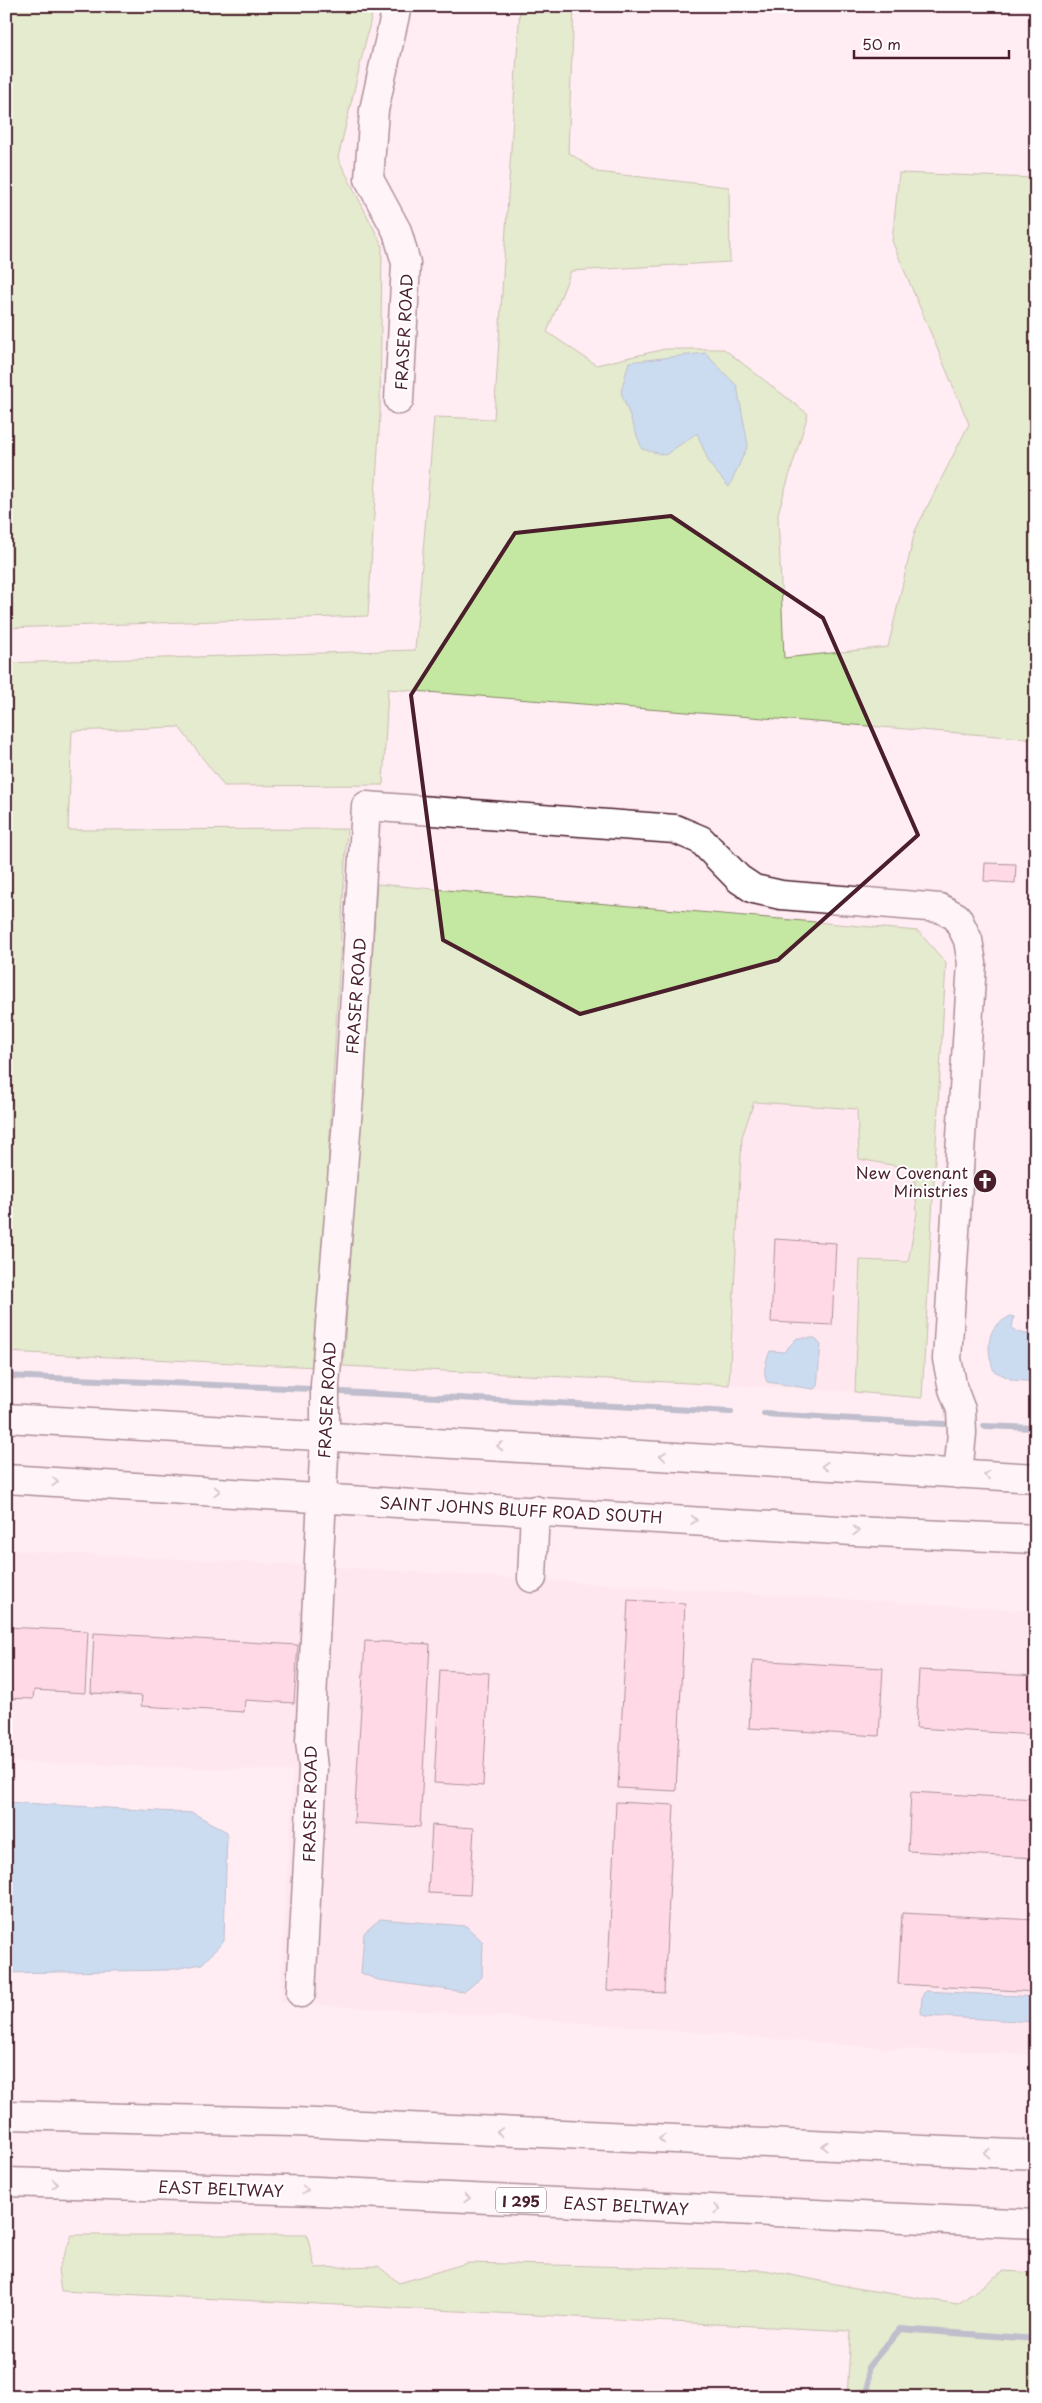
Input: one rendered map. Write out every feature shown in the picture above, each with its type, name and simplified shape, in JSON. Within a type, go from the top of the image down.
[{"type":"main road","name":"FRASER ROAD","points":[[397,6],[374,110],[369,179],[397,231],[406,263],[399,400]]},
{"type":"main road","name":"FRASER ROAD","points":[[301,1993],[311,1797],[312,1768],[310,1741],[325,1435],[325,1385],[348,1096],[366,806],[675,829],[701,840],[739,879],[754,889],[781,896],[940,908],[958,917],[968,940],[972,963],[947,1359],[953,1389],[960,1410],[962,1433],[958,1474]]},
{"type":"main road","points":[[6,1418],[325,1435],[1036,1478]]},
{"type":"main road","name":"SAINT JOHNS BLUFF ROAD SOUTH","points":[[6,1479],[853,1531],[1036,1539]]},
{"type":"main road","points":[[532,1578],[534,1510]]},
{"type":"main road","points":[[6,2115],[304,2123],[1036,2156]]},
{"type":"main road","name":"EAST BELTWAY","points":[[6,2182],[318,2191],[1036,2224]]},
{"type":"highlighted area","points":[[671,516],[823,618],[918,835],[778,960],[580,1014],[443,940],[411,695],[515,533]]},
{"type":"shaded area","points":[[753,1102],[857,1109],[859,1158],[914,1169],[917,1213],[908,1262],[860,1260],[855,1392],[729,1385],[742,1137]]},
{"type":"shaded area","points":[[6,1550],[304,1565],[1036,1611],[1036,2055],[879,2048],[513,2017],[280,2003],[293,1771],[6,1762]]},
{"type":"green space","points":[[8,6],[374,6],[338,158],[382,245],[380,415],[368,616],[6,628],[6,27]]},
{"type":"green space","points":[[520,6],[574,6],[568,152],[597,172],[729,187],[730,262],[571,271],[547,332],[596,365],[665,349],[724,349],[808,414],[778,513],[784,658],[888,647],[915,531],[969,424],[892,241],[899,173],[1036,178],[1036,739],[388,689],[383,785],[224,786],[179,727],[72,731],[68,830],[347,829],[317,1367],[6,1352],[6,663],[415,650],[434,417],[494,419]]},
{"type":"green space","points":[[377,884],[918,931],[946,963],[922,1398],[855,1392],[860,1260],[908,1262],[917,1213],[914,1169],[859,1159],[857,1109],[754,1102],[742,1137],[729,1385],[343,1366]]},
{"type":"green space","points":[[72,2235],[307,2235],[315,2268],[378,2266],[399,2283],[467,2263],[765,2270],[861,2289],[958,2304],[1003,2271],[1036,2273],[1036,2397],[847,2397],[851,2331],[61,2291],[58,2270]]},
{"type":"water","points":[[705,353],[737,386],[748,445],[729,487],[710,465],[697,433],[665,455],[642,449],[621,392],[629,362]]},
{"type":"water","points":[[1010,1316],[1014,1317],[1012,1328],[1017,1332],[1036,1336],[1036,1382],[1013,1380],[994,1371],[989,1344],[991,1333],[995,1326]]},
{"type":"water","points":[[797,1338],[815,1338],[821,1345],[817,1387],[813,1389],[767,1382],[765,1366],[770,1351],[784,1352]]},
{"type":"water","points":[[6,1802],[193,1813],[227,1832],[224,1941],[202,1964],[168,1970],[6,1973]]},
{"type":"water","points":[[380,1919],[466,1926],[483,1942],[482,1977],[464,1992],[378,1980],[361,1973],[364,1933]]},
{"type":"water","points":[[925,1991],[1036,1997],[1036,2022],[925,2016],[921,2013],[922,1996]]},
{"type":"building","points":[[985,863],[1016,864],[1015,883],[984,881]]},
{"type":"building","points":[[775,1239],[836,1243],[832,1325],[771,1322]]},
{"type":"building","points":[[628,1600],[685,1603],[676,1791],[618,1788]]},
{"type":"building","points":[[6,1627],[88,1631],[85,1693],[34,1690],[33,1699],[6,1698]]},
{"type":"building","points":[[94,1633],[298,1645],[294,1703],[245,1700],[244,1712],[141,1706],[142,1696],[91,1693]]},
{"type":"building","points":[[365,1641],[430,1644],[420,1827],[354,1823]]},
{"type":"building","points":[[753,1660],[883,1668],[879,1736],[749,1728]]},
{"type":"building","points":[[440,1670],[489,1673],[483,1786],[434,1783]]},
{"type":"building","points":[[919,1670],[1036,1676],[1036,1735],[916,1728]]},
{"type":"building","points":[[911,1792],[1036,1799],[1036,1858],[908,1851]]},
{"type":"building","points":[[616,1802],[674,1805],[664,1993],[607,1990]]},
{"type":"building","points":[[432,1825],[474,1828],[470,1895],[428,1893]]},
{"type":"building","points":[[902,1913],[1036,1920],[1036,1992],[898,1984]]},
{"type":"waterway","points":[[6,1376],[311,1389]]},
{"type":"waterway","points":[[341,1392],[731,1412]]},
{"type":"waterway","points":[[764,1414],[944,1424]]},
{"type":"waterway","points":[[984,1426],[1036,1428]]},
{"type":"waterway","points":[[868,2397],[869,2366],[900,2329],[1036,2339]]},
{"type":"place","name":"New Covenant Ministries","points":[[985,1181]]}]
